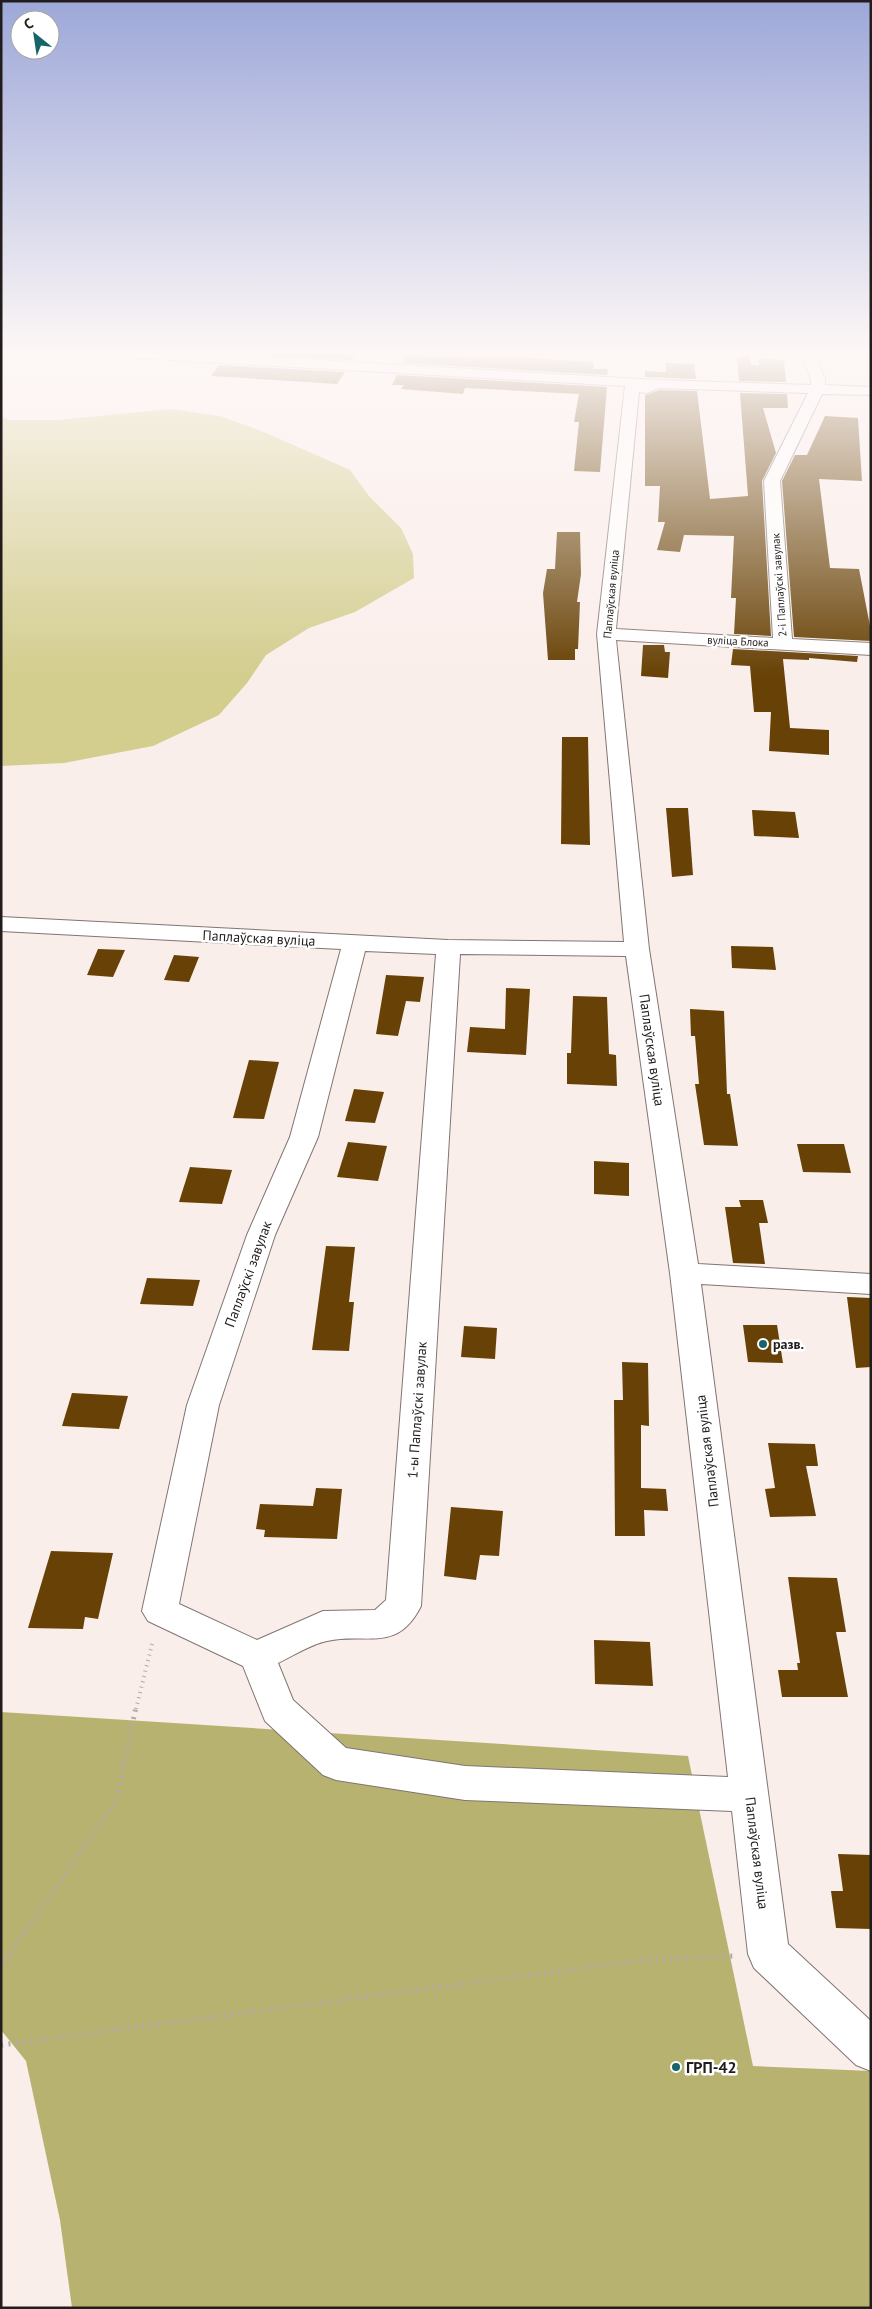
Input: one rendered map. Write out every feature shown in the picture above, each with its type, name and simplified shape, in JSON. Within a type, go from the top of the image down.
[{"type":"street","name":"Паплаўская вуліца","points":[[624,461],[606,634],[637,949],[685,1273],[769,1954]]},
{"type":"street","name":"2-і Паплаўскі завулак","points":[[782,461],[772,481],[783,643]]},
{"type":"street","name":"вуліца Блока","points":[[606,634],[871,649]]},
{"type":"street","name":"Паплаўская вуліца","points":[[1,924],[355,943],[637,949]]},
{"type":"street","name":"Паплаўскі завулак","points":[[160,1611],[203,1404],[261,1235],[304,1137],[355,943]]},
{"type":"street","name":"1-ы Паплаўскі завулак","points":[[257,1656],[323,1626],[384,1624],[403,1606],[448,946]]},
{"type":"street","points":[[685,1273],[871,1284]]},
{"type":"street","points":[[160,1611],[257,1656],[278,1710],[336,1763],[465,1783],[749,1794]]},
{"type":"street","points":[[769,1954],[871,2050]]},
{"type":"path","points":[[1,1966],[116,1801],[133,1719],[160,1611]]},
{"type":"path","points":[[1,2045],[642,1960],[769,1954]]},
{"type":"shaded area","points":[[1,461],[329,461],[350,470],[369,496],[401,528],[413,554],[414,578],[355,612],[309,628],[266,655],[247,683],[219,715],[153,746],[64,763],[1,766]]},
{"type":"shaded area","points":[[1,1712],[688,1756],[753,2066],[871,2071],[871,2308],[72,2308],[60,2220],[26,2061],[1,2030]]},
{"type":"building","points":[[575,461],[601,461],[600,472],[574,471]]},
{"type":"building","points":[[645,461],[705,461],[710,499],[748,496],[745,461],[772,461],[762,481],[771,636],[734,634],[736,598],[731,598],[734,536],[684,535],[680,552],[657,550],[665,522],[658,522],[660,486],[645,486]]},
{"type":"building","points":[[792,461],[861,461],[862,481],[819,479],[830,568],[859,569],[871,631],[871,641],[794,637],[782,481]]},
{"type":"building","points":[[557,532],[580,532],[581,574],[577,602],[580,602],[578,649],[575,649],[575,660],[548,660],[543,593],[547,569],[555,569]]},
{"type":"building","points":[[643,645],[664,645],[665,652],[670,652],[668,678],[641,676]]},
{"type":"building","points":[[733,649],[858,656],[857,662],[809,658],[809,660],[783,659],[790,728],[829,730],[829,755],[769,751],[771,712],[754,712],[750,666],[731,665]]},
{"type":"building","points":[[562,737],[588,737],[590,845],[561,844]]},
{"type":"building","points":[[666,808],[688,808],[693,875],[672,877]]},
{"type":"building","points":[[752,810],[795,812],[799,838],[754,836]]},
{"type":"building","points":[[731,946],[773,947],[776,970],[732,968]]},
{"type":"building","points":[[98,949],[125,950],[113,977],[87,975]]},
{"type":"building","points":[[174,955],[199,957],[189,982],[164,980]]},
{"type":"building","points":[[386,975],[424,977],[420,1002],[406,1001],[398,1036],[376,1034]]},
{"type":"building","points":[[506,988],[530,989],[526,1055],[467,1052],[470,1027],[505,1029]]},
{"type":"building","points":[[573,996],[607,997],[609,1054],[616,1055],[617,1086],[567,1084],[567,1053],[571,1053]]},
{"type":"building","points":[[690,1009],[724,1011],[727,1094],[730,1094],[738,1146],[704,1145],[695,1084],[699,1084],[695,1036],[691,1036]]},
{"type":"building","points":[[249,1060],[279,1062],[264,1119],[233,1118]]},
{"type":"building","points":[[354,1089],[384,1092],[375,1123],[345,1121]]},
{"type":"building","points":[[348,1142],[387,1146],[378,1181],[337,1177]]},
{"type":"building","points":[[797,1144],[844,1144],[851,1173],[803,1172]]},
{"type":"building","points":[[594,1161],[629,1163],[629,1196],[594,1194]]},
{"type":"building","points":[[190,1167],[232,1170],[222,1204],[179,1202]]},
{"type":"building","points":[[739,1200],[763,1200],[768,1223],[759,1223],[765,1264],[733,1263],[725,1207],[741,1207]]},
{"type":"building","points":[[326,1246],[355,1247],[349,1302],[354,1302],[349,1351],[312,1350]]},
{"type":"building","points":[[147,1278],[200,1280],[193,1306],[140,1304]]},
{"type":"building","points":[[847,1297],[871,1298],[871,1367],[856,1368]]},
{"type":"building","name":"разв.","points":[[743,1325],[777,1325],[783,1363],[748,1362]]},
{"type":"building","points":[[464,1326],[497,1328],[495,1359],[461,1357]]},
{"type":"building","points":[[622,1362],[648,1363],[649,1426],[641,1425],[641,1488],[666,1489],[668,1511],[644,1510],[645,1536],[615,1536],[614,1400],[623,1400]]},
{"type":"building","points":[[72,1393],[128,1396],[119,1429],[62,1426]]},
{"type":"building","points":[[768,1443],[815,1444],[818,1466],[806,1466],[816,1516],[770,1517],[765,1489],[775,1488]]},
{"type":"building","points":[[316,1488],[342,1489],[337,1539],[264,1537],[265,1530],[256,1529],[260,1504],[313,1506]]},
{"type":"building","points":[[451,1507],[503,1511],[499,1556],[480,1555],[476,1580],[444,1576]]},
{"type":"building","points":[[51,1551],[113,1553],[98,1619],[85,1617],[83,1629],[28,1628]]},
{"type":"building","points":[[788,1577],[837,1578],[846,1632],[836,1632],[848,1697],[782,1697],[778,1670],[798,1670],[797,1663],[800,1663]]},
{"type":"building","points":[[594,1640],[650,1642],[653,1686],[595,1684]]},
{"type":"building","points":[[838,1854],[871,1855],[871,1929],[836,1928],[831,1891],[843,1891]]},
{"type":"place","name":"разв.","points":[[763,1344]]},
{"type":"place","name":"ГРП-42","points":[[676,2067]]}]
